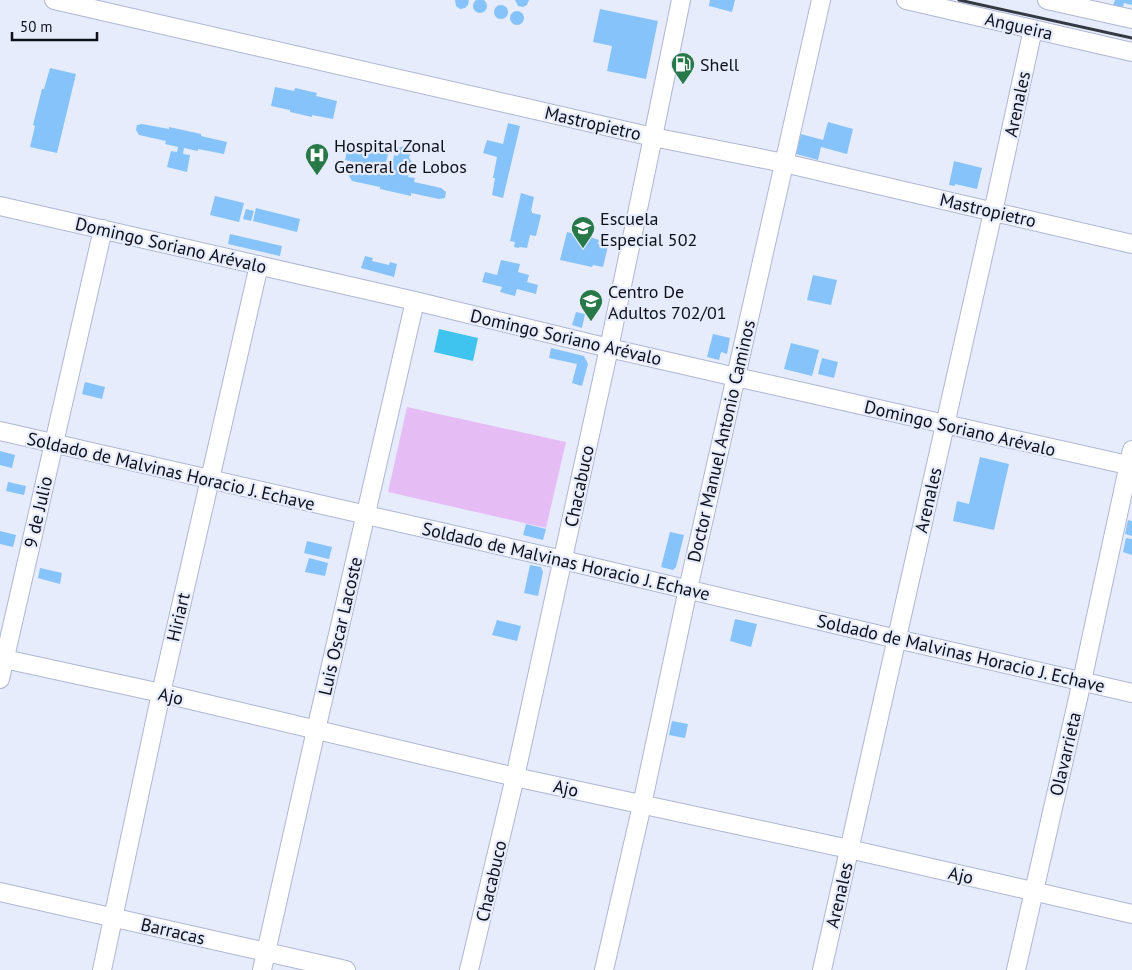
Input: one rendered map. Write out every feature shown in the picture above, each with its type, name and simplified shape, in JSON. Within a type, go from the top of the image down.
[{"type":"street","name":"Mastropietro","points":[[54,0],[653,136],[784,163],[1132,244]]},
{"type":"street","name":"Chacabuco","points":[[469,970],[515,777],[563,560],[681,0]]},
{"type":"street","name":"Doctor Manuel Antonio Caminos","points":[[604,970],[821,0]]},
{"type":"street","name":"Angueira","points":[[906,0],[1132,52]]},
{"type":"street","name":"Angueira","points":[[1047,0],[1132,19]]},
{"type":"street","name":"Arenales","points":[[822,970],[1033,29]]},
{"type":"street","name":"Domingo Soriano Arévalo","points":[[0,206],[945,424],[1131,460]]},
{"type":"street","name":"9 de Julio","points":[[0,679],[2,658],[103,229]]},
{"type":"street","name":"Hiriart","points":[[102,970],[161,693],[259,265]]},
{"type":"street","name":"Luis Oscar Lacoste","points":[[262,970],[415,301]]},
{"type":"street","name":"Soldado de Malvinas Horacio J. Echave","points":[[0,431],[1132,693]]},
{"type":"street","name":"Olavarrieta","points":[[1016,970],[1131,460]]},
{"type":"street","name":"Ajo","points":[[2,658],[161,693],[515,777],[849,849],[1132,914]]},
{"type":"street","name":"Barracas","points":[[0,892],[346,970]]},
{"type":"shaded area","points":[[407,407],[566,442],[546,528],[388,492]]},
{"type":"water","points":[[439,329],[478,338],[473,361],[434,352]]},
{"type":"building","points":[[480,-1],[485,1],[487,6],[485,11],[480,13],[475,11],[473,6],[475,1]]},
{"type":"building","points":[[455,0],[469,0],[465,8],[460,9],[456,6]]},
{"type":"building","points":[[515,0],[529,0],[527,5],[523,7],[518,6]]},
{"type":"building","points":[[710,0],[735,0],[732,12],[709,6]]},
{"type":"building","points":[[1115,0],[1132,0],[1132,5],[1124,3],[1123,7],[1113,5]]},
{"type":"building","points":[[498,5],[504,5],[508,12],[504,19],[498,19],[494,15],[494,9]]},
{"type":"building","points":[[600,9],[658,21],[646,79],[607,71],[612,46],[593,42]]},
{"type":"building","points":[[514,11],[520,11],[524,18],[520,25],[514,25],[510,21],[510,15]]},
{"type":"building","points":[[50,68],[76,74],[57,153],[30,147],[35,126],[33,125],[42,89],[44,89]]},
{"type":"building","points":[[275,87],[294,91],[295,88],[317,93],[316,96],[337,101],[333,119],[312,115],[312,117],[271,106]]},
{"type":"building","points":[[828,122],[853,129],[847,154],[821,147],[818,160],[796,154],[801,134],[823,140]]},
{"type":"building","points":[[508,123],[520,126],[503,198],[492,195],[497,157],[483,153],[487,140],[503,144]]},
{"type":"building","points":[[142,124],[169,129],[169,127],[227,142],[224,154],[184,148],[183,154],[190,155],[187,172],[167,167],[171,151],[177,152],[178,147],[165,144],[166,141],[139,135],[136,130],[137,125]]},
{"type":"building","points":[[349,142],[389,151],[384,169],[345,160]]},
{"type":"building","points":[[409,147],[411,151],[409,158],[412,162],[408,177],[415,178],[414,182],[441,188],[446,192],[445,198],[439,199],[411,193],[411,196],[352,181],[349,176],[350,172],[355,168],[383,174],[383,172],[391,173],[394,155],[398,156],[399,148]]},
{"type":"building","points":[[954,161],[982,168],[977,189],[955,184],[955,186],[949,185]]},
{"type":"building","points":[[521,193],[534,197],[531,211],[541,215],[536,236],[530,235],[527,248],[514,247],[515,242],[510,241]]},
{"type":"building","points":[[215,196],[244,203],[239,222],[210,215]]},
{"type":"building","points":[[256,208],[300,219],[297,232],[253,221]]},
{"type":"building","points":[[246,209],[254,211],[251,221],[243,219]]},
{"type":"building","points":[[585,228],[591,230],[590,237],[599,240],[598,244],[608,246],[603,267],[593,265],[592,267],[560,260],[567,232],[583,236]]},
{"type":"building","points":[[230,234],[282,246],[280,256],[228,244]]},
{"type":"building","points":[[365,256],[373,258],[372,261],[389,265],[390,262],[397,264],[394,277],[361,268]]},
{"type":"building","points":[[501,260],[520,264],[518,272],[529,275],[527,282],[538,285],[536,294],[517,289],[515,296],[500,292],[502,287],[482,282],[485,272],[497,275]]},
{"type":"building","points":[[813,275],[837,280],[831,305],[807,300]]},
{"type":"building","points":[[576,312],[585,314],[582,328],[572,325]]},
{"type":"building","points":[[713,334],[730,338],[727,354],[721,352],[719,360],[707,357]]},
{"type":"building","points":[[791,343],[819,350],[812,376],[784,369]]},
{"type":"building","points":[[551,348],[584,356],[588,364],[582,386],[572,383],[577,364],[549,358]]},
{"type":"building","points":[[822,358],[838,362],[834,378],[818,374]]},
{"type":"building","points":[[85,382],[105,387],[102,399],[82,394]]},
{"type":"building","points":[[0,451],[15,455],[12,468],[0,465]]},
{"type":"building","points":[[980,457],[1009,464],[994,530],[953,521],[957,501],[969,504]]},
{"type":"building","points":[[8,482],[26,486],[24,495],[6,491]]},
{"type":"building","points":[[1128,520],[1132,521],[1132,536],[1125,534]]},
{"type":"building","points":[[526,524],[546,529],[543,540],[523,535]]},
{"type":"building","points":[[0,531],[16,535],[13,547],[0,544]]},
{"type":"building","points":[[670,532],[684,535],[676,567],[673,570],[661,567]]},
{"type":"building","points":[[1126,538],[1132,539],[1132,555],[1123,552]]},
{"type":"building","points":[[307,541],[332,547],[329,559],[304,553]]},
{"type":"building","points":[[309,558],[328,563],[325,576],[305,572]]},
{"type":"building","points":[[530,565],[541,567],[543,572],[538,596],[524,593]]},
{"type":"building","points":[[40,568],[62,573],[60,584],[38,578]]},
{"type":"building","points":[[735,619],[757,624],[751,647],[730,641]]},
{"type":"building","points":[[497,620],[521,626],[517,641],[492,635]]},
{"type":"building","points":[[672,721],[688,724],[685,738],[669,735]]},
{"type":"railway","points":[[959,0],[1132,38]]},
{"type":"place","name":"Shell","points":[[683,85]]},
{"type":"place","name":"Hospital Zonal General de Lobos","points":[[317,176]]},
{"type":"place","name":"Escuela Especial 502","points":[[583,249]]},
{"type":"place","name":"Centro De Adultos 702/01","points":[[591,322]]}]
